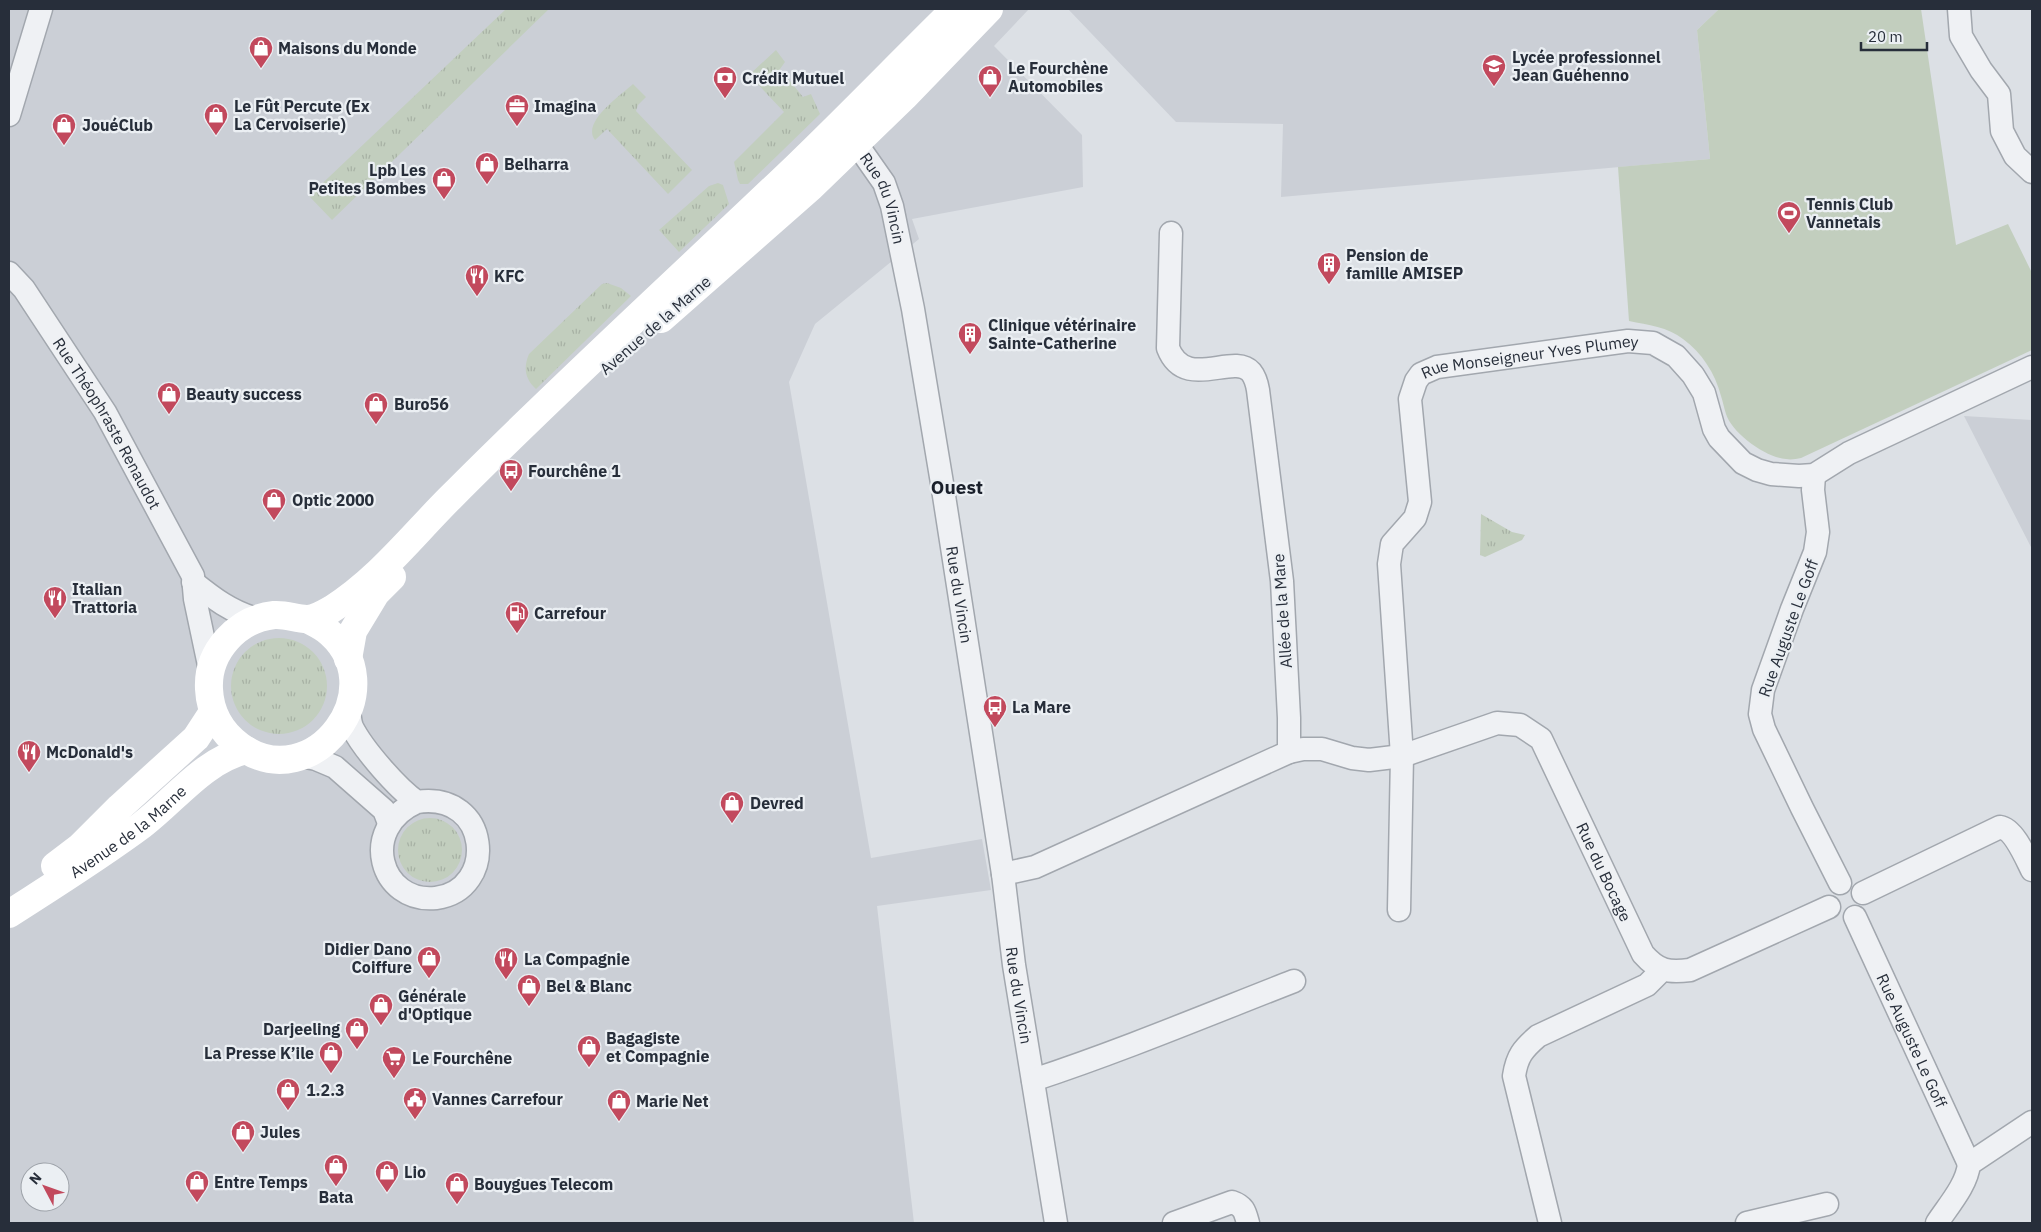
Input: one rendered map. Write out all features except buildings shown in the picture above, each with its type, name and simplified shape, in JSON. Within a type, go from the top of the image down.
[{"type":"main road","name":"Avenue de la Marne","points":[[348,659],[353,631],[376,593],[492,472],[547,420],[811,187],[847,134],[955,9]]},
{"type":"main road","name":"Avenue de la Marne","points":[[307,619],[319,616],[364,584],[535,413],[989,9]]},
{"type":"main road","points":[[282,615],[307,619],[324,629],[338,642],[348,659],[353,685],[349,712],[338,731],[322,746],[301,756],[282,759],[264,757],[246,750],[232,740],[221,727],[213,712],[209,684],[210,670],[217,654],[227,639],[241,627],[257,619],[282,615]]},
{"type":"main road","name":"Avenue de la Marne","points":[[9,898],[48,872],[80,847],[120,807],[196,738],[213,712]]},
{"type":"main road","name":"Avenue de la Marne","points":[[9,914],[102,855],[144,823],[211,765],[231,754],[246,750]]},
{"type":"street","points":[[9,115],[41,9]]},
{"type":"street","points":[[1960,9],[1961,36],[1981,70],[1999,94],[2002,131],[2015,156],[2032,172]]},
{"type":"street","name":"Rue du Vincin","points":[[847,134],[884,183],[894,214],[913,309],[942,483],[1003,874],[1014,964],[1056,1223]]},
{"type":"street","name":"Allée de la Mare","points":[[1172,233],[1168,348],[1172,357],[1181,366],[1191,370],[1240,367],[1250,371],[1256,380],[1282,581],[1289,752]]},
{"type":"street","name":"Rue Théophraste Renaudot","points":[[9,273],[24,289],[105,412],[193,576],[210,670]]},
{"type":"street","name":"Rue Monseigneur Yves Plumey","points":[[1402,756],[1389,564],[1392,544],[1414,518],[1420,502],[1410,399],[1416,381],[1421,374],[1437,367],[1628,341],[1653,343],[1676,356],[1693,375],[1704,393],[1714,429],[1719,438],[1743,463],[1771,474],[1814,475]]},
{"type":"street","points":[[1814,475],[1849,453],[2032,367]]},
{"type":"street","name":"Rue Auguste Le Goff","points":[[1814,475],[1813,490],[1818,532],[1815,552],[1763,690],[1760,714],[1764,729],[1840,884]]},
{"type":"street","name":"Rue Théophraste Renaudot","points":[[193,582],[220,604],[257,619]]},
{"type":"street","points":[[349,712],[351,725],[361,742],[406,794],[417,802]]},
{"type":"street","name":"Rue du Bocage","points":[[1289,752],[1303,749],[1322,749],[1352,758],[1369,760],[1402,756],[1496,723],[1520,725],[1541,739],[1643,954],[1652,964],[1662,970]]},
{"type":"street","points":[[1003,874],[1035,866],[1289,752]]},
{"type":"street","points":[[301,756],[316,759],[335,767],[384,810],[389,824]]},
{"type":"street","points":[[1400,910],[1402,756]]},
{"type":"street","points":[[429,800],[452,806],[462,812],[474,829],[478,839],[475,867],[468,879],[458,889],[447,895],[435,898],[420,897],[405,891],[394,882],[385,869],[382,854],[383,836],[389,824],[401,810],[417,802],[429,800]]},
{"type":"street","points":[[1863,893],[2000,828],[2006,828],[2012,834],[2032,870]]},
{"type":"street","points":[[1849,882],[1858,886],[1863,893],[1865,902],[1862,910],[1855,916],[1845,919],[1835,915],[1829,907],[1828,897],[1832,889],[1840,884],[1849,882]]},
{"type":"street","points":[[1550,1223],[1514,1076],[1516,1061],[1524,1049],[1538,1036],[1647,985],[1662,970],[1676,972],[1690,970],[1829,907]]},
{"type":"street","name":"Rue Auguste Le Goff","points":[[1855,916],[1969,1164]]},
{"type":"street","points":[[1032,1080],[1075,1067],[1294,981]]},
{"type":"street","points":[[1937,1223],[1963,1182],[1968,1172],[1969,1164],[2032,1122]]},
{"type":"street","points":[[1174,1223],[1232,1202],[1240,1205],[1245,1211],[1248,1223]]},
{"type":"street","points":[[1747,1223],[1827,1204]]},
{"type":"shaded area","points":[[9,9],[1029,9],[994,46],[1082,135],[1083,187],[912,219],[919,239],[815,324],[789,382],[871,858],[982,839],[991,890],[877,906],[914,1223],[9,1223]]},
{"type":"shaded area","name":"Lycée professionnel Jean Guéhenno","points":[[1068,9],[1719,9],[1697,30],[1710,159],[1281,197],[1283,124],[1176,122]]},
{"type":"shaded area","points":[[1964,416],[2032,420],[2032,549]]},
{"type":"green space","points":[[506,9],[549,9],[332,220],[309,196]]},
{"type":"green space","name":"Tennis Club Vannetais","points":[[1719,9],[1921,9],[1956,245],[2008,224],[2032,273],[2032,350],[1801,458],[1788,459],[1778,458],[1760,449],[1735,429],[1726,414],[1711,372],[1702,357],[1690,345],[1677,335],[1664,329],[1629,321],[1618,167],[1710,159],[1697,30]]},
{"type":"green space","points":[[776,50],[785,62],[780,69],[803,97],[811,94],[820,114],[748,184],[740,184],[734,162],[784,112],[749,75]]},
{"type":"green space","points":[[633,84],[646,97],[638,105],[636,111],[692,170],[668,194],[607,129],[595,140],[592,133],[593,125],[604,109]]},
{"type":"green space","points":[[718,183],[723,185],[729,204],[679,252],[659,230],[709,186]]},
{"type":"green space","points":[[607,283],[621,288],[631,296],[536,389],[529,381],[526,373],[529,354],[602,284]]},
{"type":"green space","points":[[1481,514],[1512,532],[1525,535],[1522,540],[1485,557],[1480,555]]},
{"type":"green space","points":[[279,638],[297,642],[313,652],[323,668],[327,686],[323,704],[313,720],[297,730],[279,734],[261,730],[245,720],[235,704],[231,686],[235,668],[245,652],[261,642]]},
{"type":"green space","points":[[430,818],[448,824],[456,832],[462,850],[456,868],[448,876],[430,882],[412,876],[404,868],[398,850],[404,832],[412,824]]},
{"type":"place","name":"Maisons du Monde","points":[[261,69]]},
{"type":"place","name":"Lycée professionnel Jean Guéhenno","points":[[1494,87]]},
{"type":"place","name":"Le Fourchène Automobiles","points":[[990,98]]},
{"type":"place","name":"Crédit Mutuel","points":[[725,99]]},
{"type":"place","name":"Imagina","points":[[517,127]]},
{"type":"place","name":"Le Fût Percute (Ex La Cervoiserie)","points":[[216,136]]},
{"type":"place","name":"JouéClub","points":[[64,146]]},
{"type":"place","name":"Belharra","points":[[487,185]]},
{"type":"place","name":"Lpb Les Petites Bombes","points":[[444,200]]},
{"type":"place","name":"Tennis Club Vannetais","points":[[1789,234]]},
{"type":"place","name":"Pension de famille AMISEP","points":[[1329,285]]},
{"type":"place","name":"KFC","points":[[477,297]]},
{"type":"place","name":"Clinique vétérinaire Sainte-Catherine","points":[[970,355]]},
{"type":"place","name":"Beauty success","points":[[169,415]]},
{"type":"place","name":"Buro56","points":[[376,425]]},
{"type":"place","name":"Fourchêne 1","points":[[511,492]]},
{"type":"place","name":"Optic 2000","points":[[274,521]]},
{"type":"place","name":"Italian Trattoria","points":[[55,619]]},
{"type":"place","name":"Carrefour","points":[[517,634]]},
{"type":"place","name":"La Mare","points":[[995,728]]},
{"type":"place","name":"McDonald's","points":[[29,773]]},
{"type":"place","name":"Devred","points":[[732,824]]},
{"type":"place","name":"Didier Dano Coiffure","points":[[429,979]]},
{"type":"place","name":"La Compagnie","points":[[506,980]]},
{"type":"place","name":"Bel & Blanc","points":[[529,1007]]},
{"type":"place","name":"Générale d'Optique","points":[[381,1026]]},
{"type":"place","name":"Darjeeling","points":[[357,1050]]},
{"type":"place","name":"Bagagiste et Compagnie","points":[[589,1068]]},
{"type":"place","name":"La Presse K’ile","points":[[331,1074]]},
{"type":"place","name":"Le Fourchêne","points":[[394,1079]]},
{"type":"place","name":"1.2.3","points":[[288,1111]]},
{"type":"place","name":"Vannes Carrefour","points":[[415,1120]]},
{"type":"place","name":"Marie Net","points":[[619,1122]]},
{"type":"place","name":"Jules","points":[[243,1153]]},
{"type":"place","name":"Bata","points":[[336,1187]]},
{"type":"place","name":"Lio","points":[[387,1193]]},
{"type":"place","name":"Entre Temps","points":[[197,1203]]},
{"type":"place","name":"Bouygues Telecom","points":[[457,1205]]},
{"type":"district","name":"Ouest","points":[[957,487]]}]
